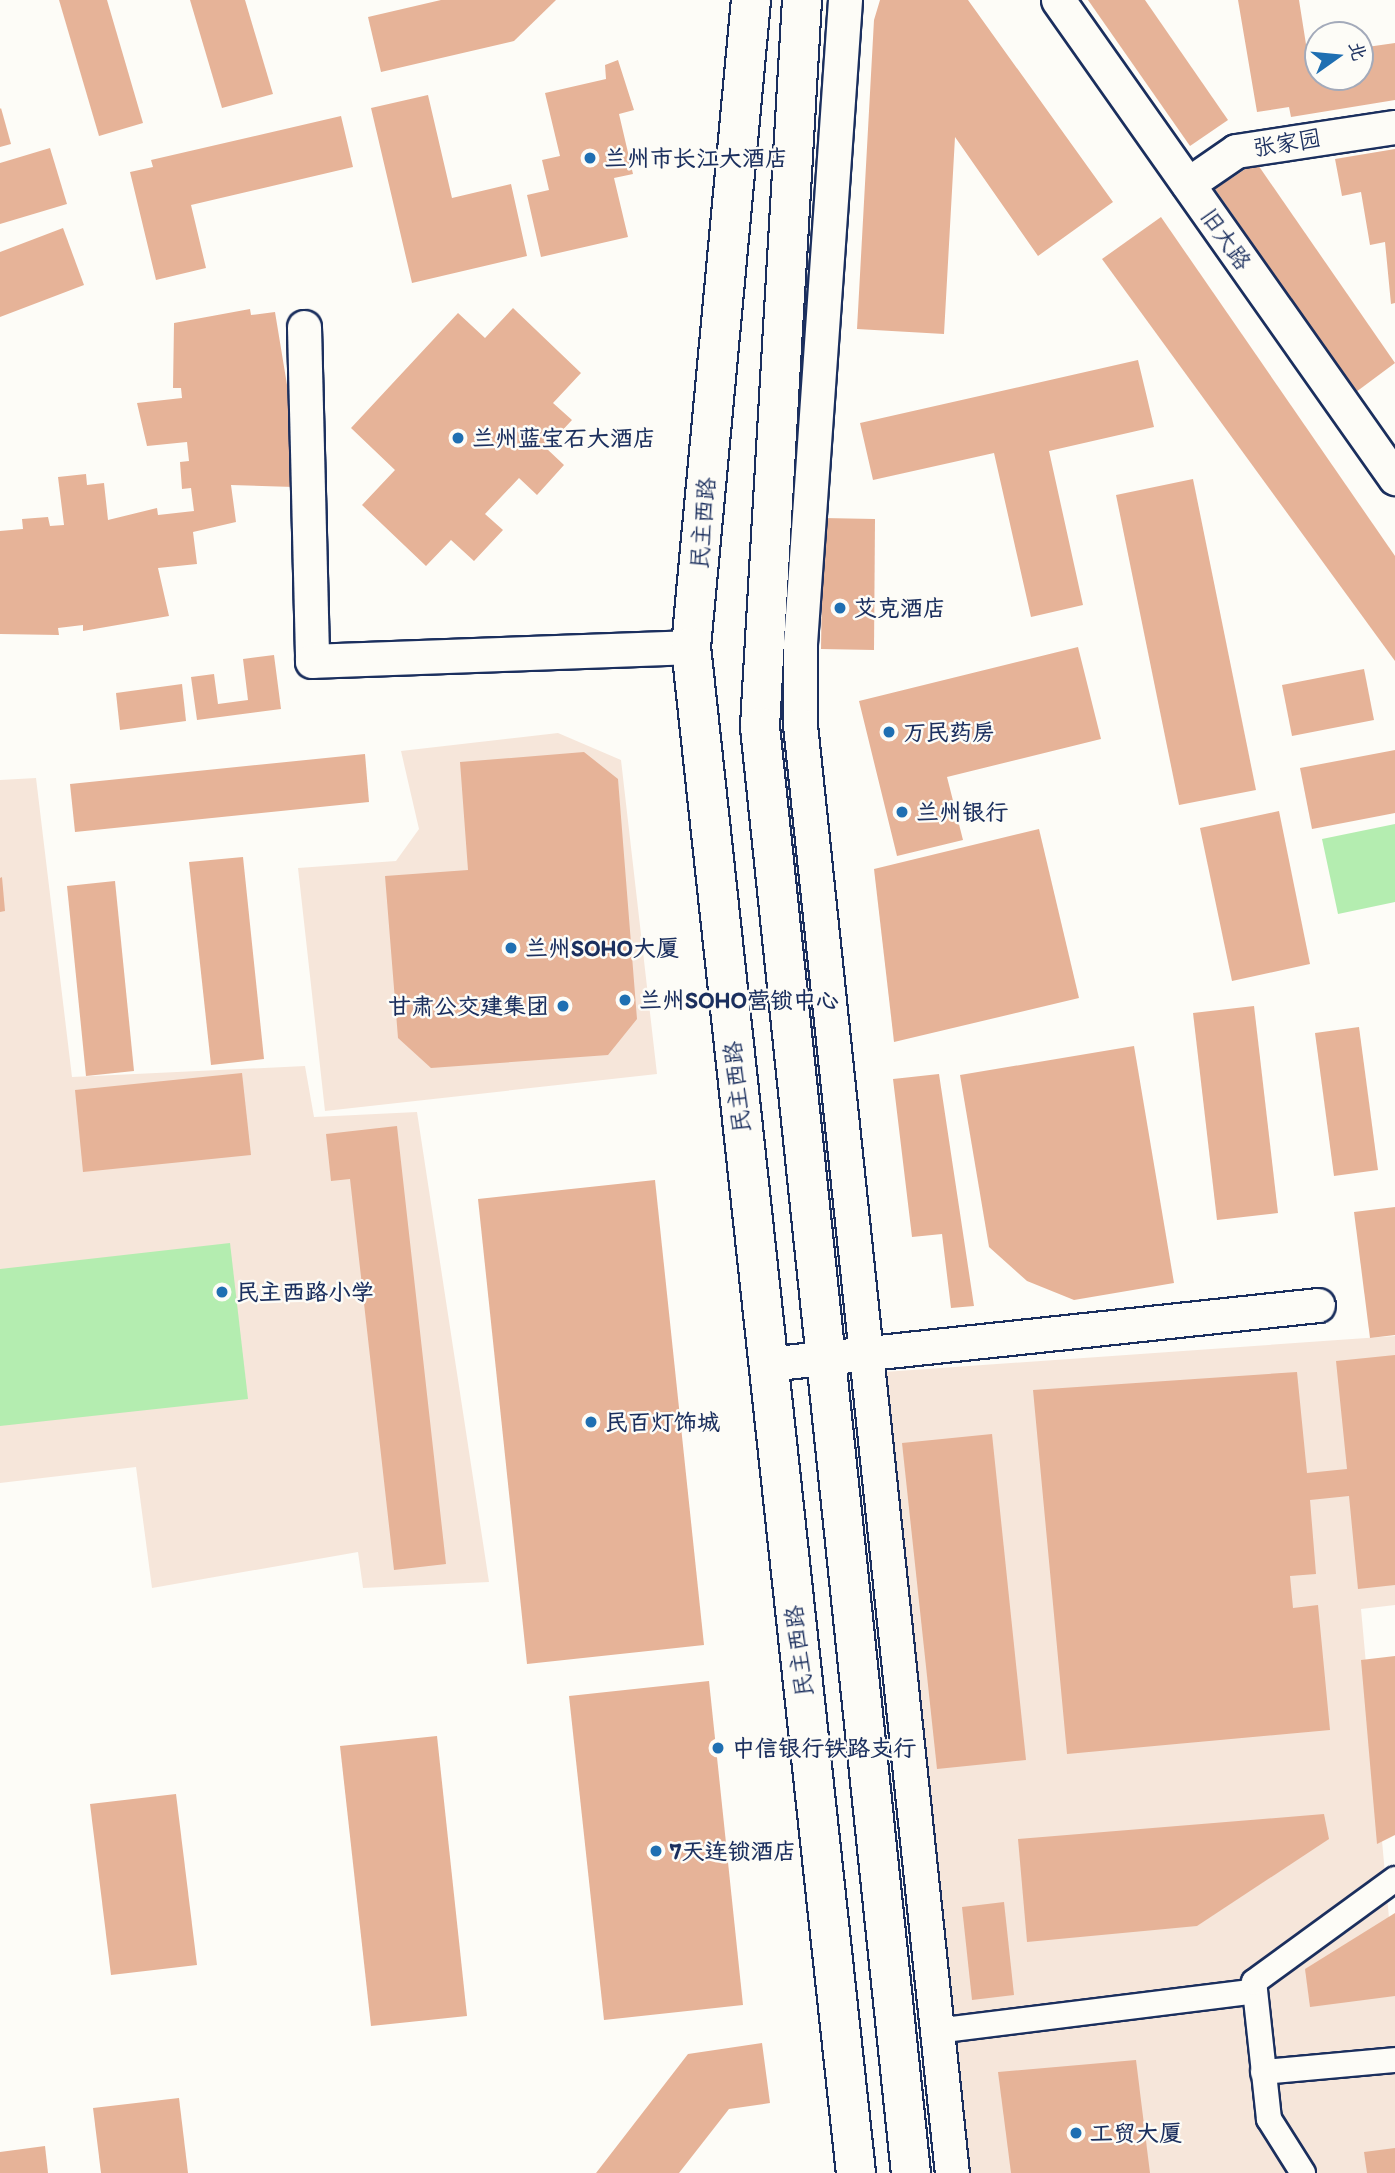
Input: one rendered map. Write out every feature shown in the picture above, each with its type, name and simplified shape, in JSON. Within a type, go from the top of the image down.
[{"type":"main road","name":"民主西路","points":[[751,0],[691,647],[856,2173]]},
{"type":"main road","points":[[802,0],[760,727],[911,2173]]},
{"type":"street","points":[[845,0],[800,644],[800,725],[952,2173]]},
{"type":"street","name":"旧大路","points":[[1058,0],[1395,478]]},
{"type":"street","name":"张家园","points":[[1188,184],[1236,151],[1395,127]]},
{"type":"street","points":[[304,327],[312,661],[691,647]]},
{"type":"street","points":[[767,1364],[1318,1305]]},
{"type":"street","points":[[1303,2173],[1269,2119],[1254,1982],[1395,1879]]},
{"type":"street","points":[[936,2031],[1255,1991]]},
{"type":"street","points":[[1264,2071],[1395,2060]]},
{"type":"shaded area","name":"兰州SOHO大厦","points":[[558,733],[621,760],[657,1074],[325,1111],[298,868],[396,861],[419,829],[401,751]]},
{"type":"shaded area","name":"民主西路小学","points":[[36,778],[72,1077],[305,1066],[314,1117],[417,1112],[489,1582],[363,1588],[358,1552],[152,1588],[136,1467],[0,1483],[0,780]]},
{"type":"shaded area","points":[[1395,1336],[1395,1605],[1361,1609],[1395,1984],[1395,2173],[952,2173],[856,1374]]},
{"type":"green space","points":[[1395,824],[1395,902],[1338,914],[1322,839]]},
{"type":"green space","points":[[230,1243],[248,1399],[0,1426],[0,1269]]},
{"type":"building","points":[[59,0],[107,0],[143,123],[99,136]]},
{"type":"building","points":[[190,0],[245,0],[273,94],[222,108]]},
{"type":"building","points":[[441,0],[556,0],[514,41],[381,72],[368,17]]},
{"type":"building","points":[[880,0],[968,0],[1113,202],[1038,256],[955,137],[944,334],[857,329],[874,20]]},
{"type":"building","points":[[1088,0],[1145,0],[1228,120],[1190,146]]},
{"type":"building","points":[[1238,0],[1299,0],[1304,32],[1304,91],[1374,91],[1374,46],[1395,43],[1395,100],[1291,117],[1289,107],[1257,112]]},
{"type":"building","name":"兰州市长江大酒店","points":[[618,60],[634,110],[619,114],[633,174],[614,178],[628,237],[541,257],[527,195],[549,190],[542,160],[560,156],[545,93],[606,79],[605,65]]},
{"type":"building","points":[[428,95],[452,198],[511,184],[527,256],[412,283],[371,108]]},
{"type":"building","points":[[0,109],[11,144],[0,147]]},
{"type":"building","points":[[341,116],[353,167],[191,205],[206,268],[156,280],[130,172],[153,167],[151,160]]},
{"type":"building","points":[[50,148],[67,204],[0,224],[0,163]]},
{"type":"building","points":[[1395,149],[1395,303],[1391,304],[1385,242],[1370,245],[1361,192],[1342,196],[1335,159]]},
{"type":"building","points":[[1256,162],[1395,363],[1356,392],[1215,189]]},
{"type":"building","points":[[1161,217],[1395,556],[1395,661],[1102,259]]},
{"type":"building","points":[[63,228],[84,285],[0,317],[0,252]]},
{"type":"building","name":"兰州蓝宝石大酒店","points":[[513,308],[581,373],[553,403],[572,420],[546,448],[564,465],[537,495],[519,478],[485,514],[503,530],[474,561],[451,540],[426,566],[362,505],[395,470],[351,428],[458,313],[485,338]]},
{"type":"building","points":[[250,309],[251,315],[275,312],[289,397],[294,487],[231,485],[236,522],[193,532],[197,564],[158,568],[169,616],[83,631],[83,625],[58,628],[59,635],[0,634],[0,531],[23,529],[22,519],[48,517],[50,526],[64,525],[58,477],[86,474],[87,485],[104,483],[108,520],[157,508],[158,515],[194,511],[191,488],[182,489],[180,462],[189,461],[187,442],[147,446],[137,403],[182,398],[181,388],[173,388],[174,323]]},
{"type":"building","points":[[1138,360],[1154,427],[1049,451],[1083,605],[1031,617],[994,453],[873,480],[860,423]]},
{"type":"building","points":[[1193,479],[1256,790],[1179,805],[1116,495]]},
{"type":"building","points":[[823,518],[875,519],[874,650],[821,649]]},
{"type":"building","points":[[1078,647],[1101,739],[947,777],[963,840],[897,856],[859,701]]},
{"type":"building","points":[[274,655],[281,709],[197,720],[191,677],[214,674],[218,704],[248,700],[243,659]]},
{"type":"building","points":[[1364,669],[1374,720],[1292,736],[1282,685]]},
{"type":"building","points":[[182,684],[186,721],[120,730],[116,693]]},
{"type":"building","points":[[1395,750],[1395,813],[1312,829],[1300,768]]},
{"type":"building","name":"兰州SOHO大厦","points":[[584,752],[618,779],[637,1019],[608,1055],[431,1068],[398,1038],[385,876],[468,870],[460,762]]},
{"type":"building","points":[[365,754],[369,802],[75,832],[70,784]]},
{"type":"building","points":[[1279,811],[1310,964],[1232,981],[1200,828]]},
{"type":"building","points":[[1039,829],[1079,998],[894,1042],[874,869]]},
{"type":"building","points":[[243,857],[264,1059],[211,1065],[189,862]]},
{"type":"building","points":[[2,877],[5,911],[0,912],[0,878]]},
{"type":"building","points":[[115,881],[134,1071],[86,1076],[67,886]]},
{"type":"building","points":[[1254,1006],[1278,1213],[1217,1220],[1193,1013]]},
{"type":"building","points":[[1359,1027],[1378,1170],[1334,1176],[1315,1033]]},
{"type":"building","points":[[1134,1046],[1174,1283],[1074,1300],[1027,1281],[989,1247],[960,1075]]},
{"type":"building","points":[[242,1073],[251,1155],[83,1172],[75,1090]]},
{"type":"building","points":[[939,1074],[974,1306],[951,1308],[942,1234],[912,1237],[893,1079]]},
{"type":"building","points":[[397,1126],[446,1564],[394,1570],[350,1179],[331,1181],[326,1134]]},
{"type":"building","name":"民百灯饰城","points":[[655,1180],[704,1645],[527,1664],[478,1199]]},
{"type":"building","points":[[1395,1207],[1395,1335],[1370,1338],[1354,1212]]},
{"type":"building","points":[[1395,1355],[1395,1585],[1358,1589],[1349,1496],[1310,1500],[1316,1574],[1290,1576],[1293,1608],[1318,1605],[1330,1730],[1067,1754],[1033,1390],[1297,1372],[1307,1473],[1347,1469],[1336,1361]]},
{"type":"building","points":[[992,1434],[1026,1760],[937,1769],[902,1443]]},
{"type":"building","points":[[1395,1656],[1395,1835],[1377,1844],[1361,1660]]},
{"type":"building","name":"7天连锁酒店","points":[[709,1681],[743,2005],[604,2020],[569,1696]]},
{"type":"building","points":[[437,1736],[467,2016],[371,2026],[340,1746]]},
{"type":"building","points":[[176,1794],[197,1965],[111,1975],[90,1804]]},
{"type":"building","points":[[1324,1814],[1329,1839],[1197,1926],[1027,1942],[1018,1839]]},
{"type":"building","points":[[1004,1902],[1014,1995],[972,2000],[962,1907]]},
{"type":"building","points":[[1395,1913],[1395,1996],[1310,2007],[1305,1969]]},
{"type":"building","points":[[762,2043],[770,2103],[729,2109],[679,2173],[596,2173],[688,2054]]},
{"type":"building","name":"工贸大厦","points":[[1136,2060],[1150,2173],[1011,2173],[998,2072]]},
{"type":"building","points":[[179,2098],[188,2173],[101,2173],[93,2108]]},
{"type":"building","points":[[45,2146],[48,2173],[0,2173],[0,2152]]},
{"type":"building","points":[[1395,2148],[1395,2173],[1367,2173],[1364,2152]]},
{"type":"place","name":"兰州市长江大酒店","points":[[590,158]]},
{"type":"place","name":"兰州蓝宝石大酒店","points":[[458,438]]},
{"type":"place","name":"艾克酒店","points":[[840,608]]},
{"type":"place","name":"万民药房","points":[[889,732]]},
{"type":"place","name":"兰州银行","points":[[902,812]]},
{"type":"place","name":"兰州SOHO大厦","points":[[511,948]]},
{"type":"place","name":"兰州SOHO营锁中心","points":[[625,1000]]},
{"type":"place","name":"甘肃公交建集团","points":[[563,1006]]},
{"type":"place","name":"民主西路小学","points":[[222,1292]]},
{"type":"place","name":"民百灯饰城","points":[[591,1422]]},
{"type":"place","name":"中信银行铁路支行","points":[[718,1748]]},
{"type":"place","name":"7天连锁酒店","points":[[656,1851]]},
{"type":"place","name":"工贸大厦","points":[[1076,2133]]}]
